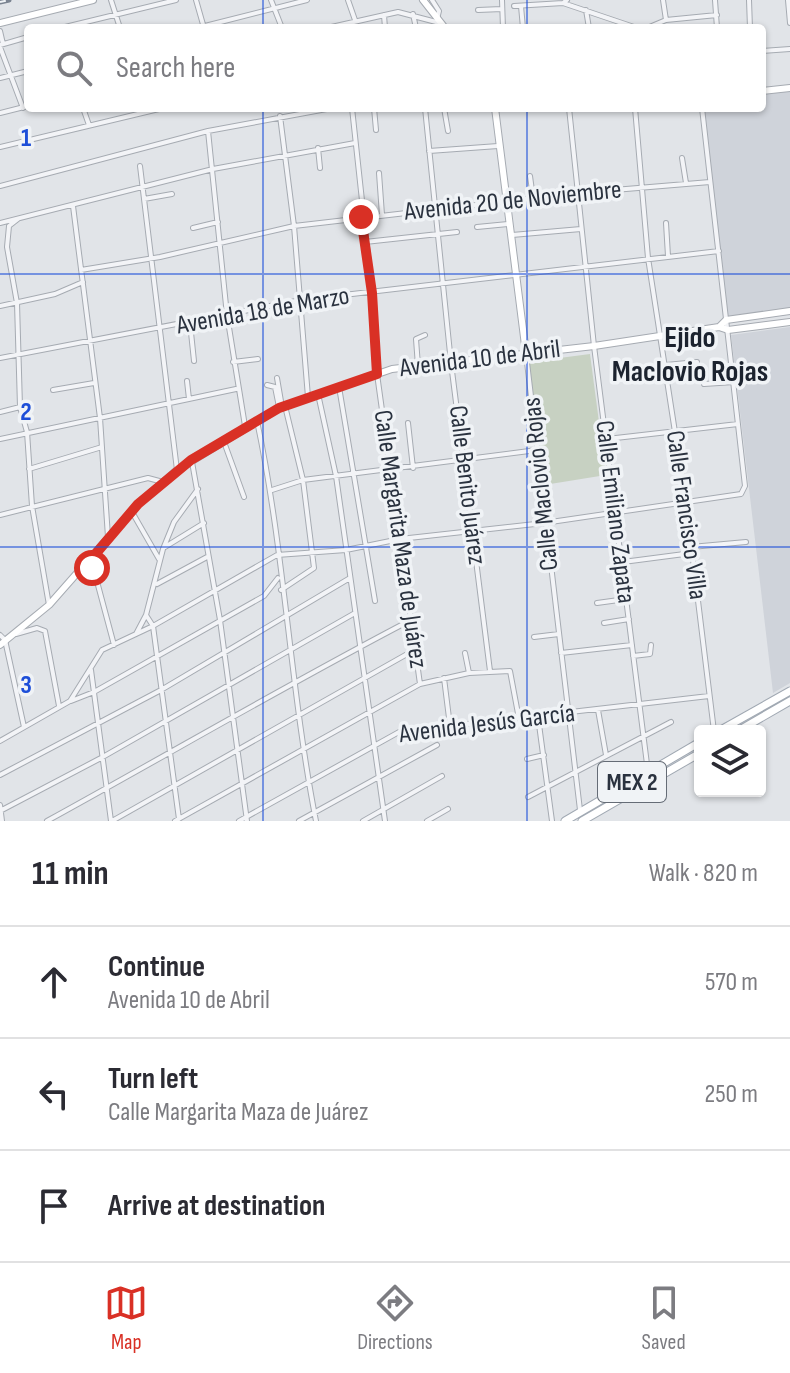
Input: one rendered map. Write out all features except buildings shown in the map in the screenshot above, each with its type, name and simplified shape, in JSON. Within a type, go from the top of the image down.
[{"type":"main road","points":[[727,725],[790,691]]},
{"type":"main road","points":[[748,725],[790,701]]},
{"type":"main road","name":"MEX 2","points":[[581,817],[694,745]]},
{"type":"main road","name":"MEX 2","points":[[565,821],[581,817],[694,756]]},
{"type":"street","points":[[0,23],[93,0]]},
{"type":"street","points":[[111,0],[119,24]]},
{"type":"street","points":[[79,24],[176,0]]},
{"type":"street","points":[[196,0],[201,24]]},
{"type":"street","points":[[271,0],[280,24]]},
{"type":"street","points":[[216,24],[307,0]]},
{"type":"street","points":[[348,0],[355,20]]},
{"type":"street","points":[[423,0],[441,23]]},
{"type":"street","points":[[432,0],[439,11],[441,23]]},
{"type":"street","points":[[502,0],[503,24]]},
{"type":"street","points":[[663,0],[666,20]]},
{"type":"street","points":[[715,0],[717,24]]},
{"type":"street","points":[[749,0],[750,24]]},
{"type":"street","points":[[788,0],[790,23]]},
{"type":"street","points":[[514,6],[565,1],[626,24]]},
{"type":"street","points":[[521,6],[523,24]]},
{"type":"street","points":[[478,10],[502,9]]},
{"type":"street","points":[[586,10],[588,24]]},
{"type":"street","points":[[341,24],[384,15],[413,14],[441,23]]},
{"type":"street","points":[[413,14],[415,24]]},
{"type":"street","points":[[384,15],[385,24]]},
{"type":"street","points":[[656,24],[666,20],[717,15]]},
{"type":"street","points":[[0,31],[1,45],[24,105]]},
{"type":"street","points":[[1,45],[24,38]]},
{"type":"street","points":[[766,51],[790,49]]},
{"type":"street","points":[[0,78],[24,72]]},
{"type":"street","points":[[766,91],[790,88]]},
{"type":"street","points":[[0,113],[24,107]]},
{"type":"street","points":[[84,112],[89,125]]},
{"type":"street","points":[[0,147],[146,112]]},
{"type":"street","points":[[0,186],[208,131],[306,112]]},
{"type":"street","name":"Calle Margarita Maza de Juárez","points":[[352,112],[361,217],[372,293],[377,374],[420,684]]},
{"type":"street","points":[[374,112],[376,130]]},
{"type":"street","name":"Calle Benito Juárez","points":[[425,112],[451,363],[466,461],[490,671]]},
{"type":"street","points":[[445,112],[448,131]]},
{"type":"street","name":"Calle Maclovio Rojas","points":[[495,112],[581,817]]},
{"type":"street","name":"Calle Emiliano Zapata","points":[[569,112],[594,346],[648,772]]},
{"type":"street","name":"Calle Francisco Villa","points":[[635,112],[648,258],[686,503],[715,725]]},
{"type":"street","points":[[70,701],[98,654],[277,555],[346,550],[400,539],[738,496],[743,491],[738,424],[702,112]]},
{"type":"street","points":[[280,116],[294,226],[308,397]]},
{"type":"street","points":[[208,131],[227,315],[245,426]]},
{"type":"street","points":[[0,223],[213,169],[355,143]]},
{"type":"street","points":[[429,151],[499,146]]},
{"type":"street","points":[[318,148],[320,168]]},
{"type":"street","points":[[682,158],[686,184]]},
{"type":"street","points":[[140,166],[177,470]]},
{"type":"street","points":[[379,173],[382,216]]},
{"type":"street","points":[[530,176],[533,198]]},
{"type":"street","name":"Avenida 20 de Noviembre","points":[[81,270],[153,258],[294,226],[578,193],[710,182]]},
{"type":"street","points":[[144,199],[172,194]]},
{"type":"street","points":[[73,206],[100,418],[108,541]]},
{"type":"street","points":[[18,219],[6,233],[17,303],[20,407],[27,432],[32,506],[49,605]]},
{"type":"street","points":[[193,228],[218,222]]},
{"type":"street","points":[[666,223],[668,256]]},
{"type":"street","points":[[477,227],[508,224]]},
{"type":"street","points":[[509,235],[581,229]]},
{"type":"street","points":[[365,242],[457,232]]},
{"type":"street","name":"Avenida 18 de Marzo","points":[[0,358],[301,300],[719,251]]},
{"type":"street","points":[[0,306],[55,294],[83,282]]},
{"type":"street","points":[[790,311],[726,320],[719,327],[728,330],[790,322]]},
{"type":"street","points":[[190,323],[194,361]]},
{"type":"street","name":"Avenida 10 de Abril","points":[[4,639],[49,605],[132,512],[177,470],[245,426],[282,407],[377,374],[418,366],[594,346],[719,327]]},
{"type":"street","points":[[418,366],[416,339],[425,335]]},
{"type":"street","points":[[233,362],[258,359]]},
{"type":"street","points":[[666,365],[697,362]]},
{"type":"street","points":[[277,378],[282,407]]},
{"type":"street","points":[[187,381],[189,399]]},
{"type":"street","points":[[704,384],[734,382]]},
{"type":"street","points":[[53,390],[94,383]]},
{"type":"street","points":[[267,385],[275,387],[303,480],[314,570],[281,590]]},
{"type":"street","points":[[339,387],[375,601]]},
{"type":"street","points":[[0,439],[237,389]]},
{"type":"street","points":[[318,394],[336,476],[385,821]]},
{"type":"street","points":[[0,412],[20,407]]},
{"type":"street","points":[[257,419],[272,490],[281,590],[316,821]]},
{"type":"street","points":[[408,423],[413,468]]},
{"type":"street","points":[[607,439],[738,424]]},
{"type":"street","points":[[224,442],[244,497]]},
{"type":"street","points":[[29,469],[102,447]]},
{"type":"street","points":[[272,490],[303,480],[537,450]]},
{"type":"street","points":[[191,460],[220,620],[247,819]]},
{"type":"street","points":[[1,512],[148,478],[163,482]]},
{"type":"street","points":[[157,584],[159,559],[174,522],[198,489]]},
{"type":"street","points":[[132,512],[159,559]]},
{"type":"street","points":[[163,549],[204,523]]},
{"type":"street","points":[[622,562],[746,542]]},
{"type":"street","points":[[135,635],[146,615],[149,595],[157,584],[207,557]]},
{"type":"street","points":[[87,564],[95,574],[114,645]]},
{"type":"street","points":[[0,741],[264,596],[280,576]]},
{"type":"street","points":[[0,775],[161,690],[350,578]]},
{"type":"street","points":[[597,603],[626,599]]},
{"type":"street","points":[[2,821],[0,808],[101,758],[355,613]]},
{"type":"street","points":[[146,615],[153,626],[178,820],[369,709],[420,684],[469,673],[510,671],[519,719]]},
{"type":"street","points":[[604,623],[629,619]]},
{"type":"street","points":[[47,821],[170,755],[297,680],[411,620]]},
{"type":"street","points":[[24,727],[4,639],[37,628],[45,631],[59,706]]},
{"type":"street","points":[[534,637],[559,634]]},
{"type":"street","points":[[561,653],[632,645]]},
{"type":"street","points":[[633,656],[650,654],[651,645]]},
{"type":"street","points":[[91,670],[111,821],[416,649]]},
{"type":"street","points":[[465,653],[469,673]]},
{"type":"street","name":"Calle Margarita Maza de Juárez","points":[[444,678],[450,726]]},
{"type":"street","name":"Avenida Jesús García","points":[[239,821],[374,743],[399,732],[709,696]]},
{"type":"street","points":[[598,710],[606,755]]},
{"type":"street","points":[[538,717],[552,821]]},
{"type":"street","points":[[528,797],[548,790],[643,734],[671,722]]},
{"type":"street","points":[[299,821],[437,745]]},
{"type":"street","points":[[527,759],[544,755]]},
{"type":"street","points":[[363,821],[442,776]]},
{"type":"street","points":[[427,821],[448,809]]},
{"type":"shaded area","points":[[790,90],[790,308],[728,316],[704,112],[766,112],[766,93]]},
{"type":"shaded area","points":[[790,327],[790,683],[773,693],[731,335]]},
{"type":"green space","points":[[590,354],[606,475],[544,485],[529,362]]},
{"type":"railway","points":[[0,2],[9,0]]},
{"type":"district","name":"Ejido Maclovio Rojas","points":[[690,355]]},
{"type":"route","points":[[92,568],[87,564],[138,504],[191,460],[279,408],[377,374],[372,293],[361,217]]}]
